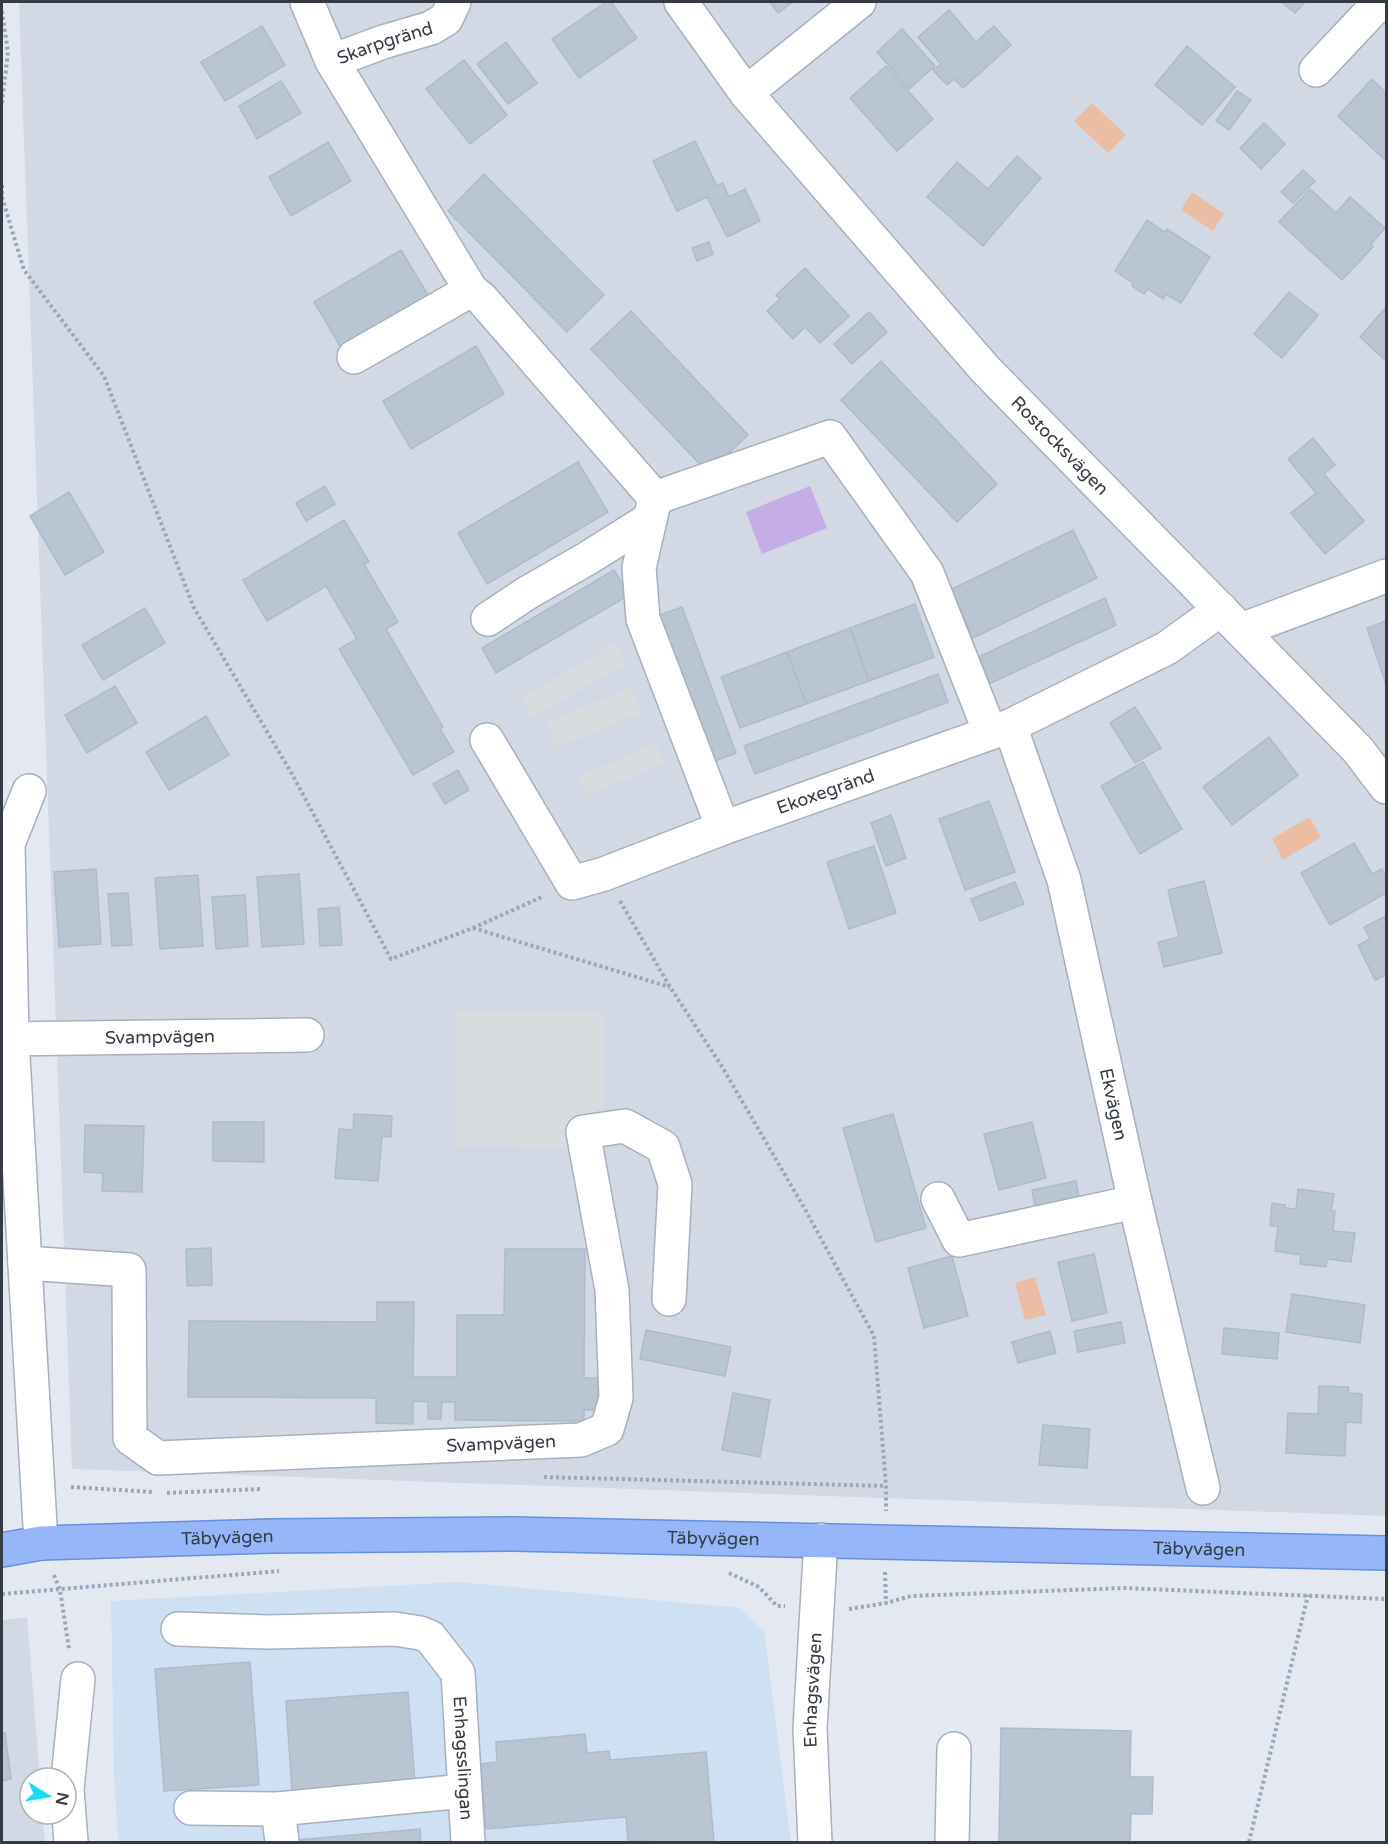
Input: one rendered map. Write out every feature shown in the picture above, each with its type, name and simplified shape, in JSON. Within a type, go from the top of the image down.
[{"type":"main road","name":"Täbyvägen","points":[[2,1550],[41,1543],[271,1536],[514,1534],[1386,1552]]},
{"type":"street","name":"Skarpgränd","points":[[307,2],[332,61],[383,42],[431,28],[446,19],[454,2]]},
{"type":"street","name":"Rostocksvägen","points":[[681,2],[746,93],[985,369],[1358,750],[1386,787]]},
{"type":"street","points":[[746,93],[859,2]]},
{"type":"street","points":[[1316,70],[1380,2]]},
{"type":"street","points":[[332,61],[471,290],[482,299],[652,508]]},
{"type":"street","points":[[354,357],[471,290]]},
{"type":"street","name":"Ekvägen","points":[[652,508],[830,437],[927,573],[1000,729],[1064,880],[1135,1202],[1203,1488]]},
{"type":"street","points":[[488,619],[527,593],[588,558],[652,508]]},
{"type":"street","points":[[652,508],[639,568],[643,620],[723,828]]},
{"type":"street","name":"Ekoxegränd","points":[[572,883],[604,874],[723,828],[1000,729],[1167,648],[1231,620],[1386,576]]},
{"type":"street","points":[[487,740],[572,883]]},
{"type":"street","points":[[30,791],[8,844],[7,1039],[25,1263],[41,1543]]},
{"type":"street","name":"Svampvägen","points":[[7,1039],[307,1035]]},
{"type":"street","name":"Svampvägen","points":[[25,1263],[129,1270],[130,1438],[158,1458],[581,1440],[607,1429],[616,1398],[612,1290],[583,1132],[625,1126],[663,1147],[675,1184],[669,1299]]},
{"type":"street","points":[[938,1200],[959,1240],[1135,1202]]},
{"type":"street","name":"Enhagsvägen","points":[[815,1842],[810,1728],[822,1540]]},
{"type":"street","name":"Enhagsslingan","points":[[178,1629],[267,1632],[406,1630],[430,1637],[458,1673],[468,1842]]},
{"type":"street","points":[[71,1842],[67,1789],[78,1679]]},
{"type":"street","points":[[952,1842],[954,1749]]},
{"type":"street","points":[[191,1808],[278,1809],[464,1791]]},
{"type":"street","points":[[278,1809],[282,1842]]},
{"type":"path","points":[[2,11],[8,52],[2,103]]},
{"type":"path","points":[[2,185],[2,197],[24,270],[104,376],[195,608],[292,774],[391,959],[473,928],[572,883]]},
{"type":"path","points":[[604,874],[670,987],[732,1084],[806,1211],[873,1336],[886,1486],[886,1516]]},
{"type":"path","points":[[473,928],[670,987]]},
{"type":"path","points":[[534,1476],[886,1486]]},
{"type":"path","points":[[38,1485],[174,1493],[267,1489]]},
{"type":"path","points":[[41,1543],[60,1590],[70,1657],[78,1679]]},
{"type":"path","points":[[2,1594],[279,1571]]},
{"type":"path","points":[[720,1572],[732,1573],[759,1587],[777,1606],[855,1610],[910,1596],[1124,1588],[1386,1599]]},
{"type":"path","points":[[885,1574],[886,1603]]},
{"type":"path","points":[[1249,1842],[1308,1595]]},
{"type":"shaded area","points":[[19,2],[1386,2],[1386,1516],[72,1469]]},
{"type":"shaded area","points":[[1092,103],[1126,135],[1108,153],[1074,121]]},
{"type":"shaded area","points":[[1192,192],[1224,214],[1213,231],[1181,210]]},
{"type":"shaded area","points":[[810,486],[827,528],[762,554],[746,512]]},
{"type":"shaded area","points":[[616,643],[627,663],[532,718],[521,698]]},
{"type":"shaded area","points":[[631,687],[642,712],[557,748],[547,723]]},
{"type":"shaded area","points":[[656,743],[665,762],[588,796],[579,777]]},
{"type":"shaded area","points":[[1309,817],[1321,837],[1283,860],[1272,839]]},
{"type":"shaded area","points":[[456,1011],[604,1012],[602,1147],[455,1146]]},
{"type":"shaded area","points":[[1035,1277],[1046,1315],[1025,1320],[1015,1283]]},
{"type":"shaded area","points":[[458,1582],[740,1608],[764,1631],[791,1842],[118,1842],[114,1773],[111,1601]]},
{"type":"shaded area","points":[[27,1617],[39,1766],[18,1766],[18,1826],[43,1826],[45,1842],[2,1842],[2,1620]]},
{"type":"building","points":[[606,2],[611,2],[637,38],[579,78],[552,39]]},
{"type":"building","points":[[770,2],[793,2],[778,13]]},
{"type":"building","points":[[1282,2],[1305,2],[1295,13]]},
{"type":"building","points":[[949,10],[976,42],[994,26],[1011,45],[963,88],[954,79],[947,85],[933,70],[941,64],[918,37]]},
{"type":"building","points":[[262,26],[285,65],[225,101],[201,62]]},
{"type":"building","points":[[902,29],[935,66],[909,89],[877,52]]},
{"type":"building","points":[[506,42],[537,83],[508,104],[477,64]]},
{"type":"building","points":[[1187,46],[1235,87],[1202,125],[1155,85]]},
{"type":"building","points":[[464,60],[507,115],[470,144],[426,89]]},
{"type":"building","points":[[886,66],[933,119],[897,151],[850,98]]},
{"type":"building","points":[[1372,79],[1386,93],[1386,161],[1338,116]]},
{"type":"building","points":[[281,81],[301,113],[257,139],[239,106]]},
{"type":"building","points":[[1237,91],[1251,100],[1229,130],[1216,121]]},
{"type":"building","points":[[1264,123],[1285,144],[1261,169],[1240,148]]},
{"type":"building","points":[[695,141],[717,186],[723,183],[729,197],[745,189],[760,221],[727,237],[707,197],[677,211],[653,161]]},
{"type":"building","points":[[328,142],[351,181],[291,216],[269,177]]},
{"type":"building","points":[[1017,156],[1041,178],[983,246],[927,197],[957,162],[988,189]]},
{"type":"building","points":[[1303,170],[1315,181],[1293,203],[1281,192]]},
{"type":"building","points":[[484,174],[604,295],[567,332],[448,211]]},
{"type":"building","points":[[1310,189],[1336,213],[1350,197],[1385,228],[1371,244],[1373,247],[1342,280],[1279,222]]},
{"type":"building","points":[[1147,220],[1165,232],[1167,229],[1210,257],[1181,303],[1166,294],[1163,299],[1148,289],[1144,294],[1115,271]]},
{"type":"building","points":[[709,242],[713,254],[697,261],[692,248]]},
{"type":"building","points":[[401,250],[428,295],[340,346],[314,302]]},
{"type":"building","points":[[805,268],[849,316],[820,343],[805,327],[793,339],[767,311],[780,299],[776,295]]},
{"type":"building","points":[[1289,292],[1318,315],[1282,358],[1254,334]]},
{"type":"building","points":[[1386,307],[1386,361],[1360,337]]},
{"type":"building","points":[[631,311],[748,435],[708,473],[591,349]]},
{"type":"building","points":[[869,312],[887,332],[852,364],[834,344]]},
{"type":"building","points":[[476,346],[504,394],[411,449],[383,401]]},
{"type":"building","points":[[881,361],[997,484],[957,522],[841,400]]},
{"type":"building","points":[[1313,438],[1335,465],[1324,474],[1364,521],[1325,554],[1291,513],[1316,493],[1288,459]]},
{"type":"building","points":[[578,462],[608,512],[487,584],[458,533]]},
{"type":"building","points":[[325,486],[335,504],[306,521],[296,503]]},
{"type":"building","points":[[69,492],[104,552],[65,575],[30,516]]},
{"type":"building","points":[[344,520],[369,562],[364,564],[398,622],[386,629],[443,727],[440,729],[454,752],[413,775],[339,649],[357,639],[326,586],[267,621],[243,580]]},
{"type":"building","points":[[1073,530],[1097,578],[973,638],[950,590]]},
{"type":"building","points":[[614,570],[629,595],[496,673],[482,648]]},
{"type":"building","points":[[1105,598],[1116,625],[991,683],[978,657]]},
{"type":"building","points":[[915,604],[934,657],[869,681],[850,628]]},
{"type":"building","points":[[682,607],[736,753],[712,762],[657,616]]},
{"type":"building","points":[[145,608],[165,643],[103,680],[82,645]]},
{"type":"building","points":[[1386,621],[1386,684],[1367,628]]},
{"type":"building","points":[[850,628],[869,681],[806,704],[787,652]]},
{"type":"building","points":[[787,652],[806,704],[740,728],[721,677]]},
{"type":"building","points":[[938,674],[948,702],[755,774],[744,746]]},
{"type":"building","points":[[115,686],[137,723],[87,753],[65,715]]},
{"type":"building","points":[[1135,707],[1161,748],[1135,763],[1110,723]]},
{"type":"building","points":[[206,716],[229,755],[169,790],[146,752]]},
{"type":"building","points":[[1269,737],[1298,775],[1232,825],[1203,787]]},
{"type":"building","points":[[1143,762],[1182,829],[1140,854],[1101,786]]},
{"type":"building","points":[[458,770],[469,790],[445,804],[433,784]]},
{"type":"building","points":[[989,801],[1015,872],[965,890],[939,819]]},
{"type":"building","points":[[891,815],[906,858],[886,866],[871,823]]},
{"type":"building","points":[[1354,843],[1372,874],[1382,869],[1386,877],[1386,893],[1330,925],[1301,873]]},
{"type":"building","points":[[874,846],[896,913],[849,929],[827,862]]},
{"type":"building","points":[[96,869],[101,944],[59,947],[54,872]]},
{"type":"building","points":[[299,874],[304,944],[262,947],[257,877]]},
{"type":"building","points":[[198,875],[203,946],[160,949],[155,878]]},
{"type":"building","points":[[1204,881],[1222,953],[1164,967],[1158,942],[1179,937],[1168,890]]},
{"type":"building","points":[[1015,882],[1024,904],[980,921],[971,899]]},
{"type":"building","points":[[128,893],[132,945],[112,946],[108,894]]},
{"type":"building","points":[[245,895],[248,946],[216,949],[212,897]]},
{"type":"building","points":[[339,907],[342,945],[320,946],[318,909]]},
{"type":"building","points":[[1386,916],[1386,975],[1375,980],[1358,945],[1370,939],[1364,927]]},
{"type":"building","points":[[354,1114],[392,1116],[391,1137],[382,1136],[378,1181],[335,1178],[339,1129],[353,1130]]},
{"type":"building","points":[[893,1114],[926,1228],[876,1242],[843,1128]]},
{"type":"building","points":[[213,1122],[264,1122],[264,1162],[213,1161]]},
{"type":"building","points":[[1032,1122],[1046,1178],[999,1190],[984,1134]]},
{"type":"building","points":[[85,1125],[144,1126],[142,1192],[102,1191],[103,1173],[84,1172]]},
{"type":"building","points":[[1076,1181],[1080,1202],[1036,1211],[1032,1190]]},
{"type":"building","points":[[1298,1189],[1334,1194],[1331,1211],[1335,1211],[1333,1231],[1355,1233],[1351,1262],[1327,1259],[1326,1267],[1300,1264],[1301,1255],[1275,1251],[1278,1226],[1270,1226],[1272,1203],[1296,1209]]},
{"type":"building","points":[[211,1248],[212,1285],[187,1286],[186,1249]]},
{"type":"building","points":[[505,1249],[585,1249],[584,1378],[603,1378],[603,1410],[584,1410],[584,1421],[455,1420],[455,1402],[442,1402],[441,1419],[428,1419],[428,1402],[413,1401],[413,1424],[376,1423],[376,1398],[188,1397],[189,1321],[377,1322],[377,1302],[414,1302],[413,1377],[457,1377],[457,1315],[504,1315]]},
{"type":"building","points":[[1094,1254],[1107,1313],[1072,1321],[1058,1262]]},
{"type":"building","points":[[952,1256],[968,1316],[924,1328],[908,1268]]},
{"type":"building","points":[[1292,1294],[1365,1305],[1360,1343],[1286,1332]]},
{"type":"building","points":[[1121,1322],[1125,1343],[1078,1352],[1074,1331]]},
{"type":"building","points":[[1224,1328],[1279,1333],[1277,1359],[1222,1354]]},
{"type":"building","points":[[646,1330],[731,1347],[725,1376],[640,1359]]},
{"type":"building","points":[[1050,1331],[1056,1353],[1018,1363],[1012,1342]]},
{"type":"building","points":[[1319,1386],[1349,1387],[1348,1393],[1362,1394],[1361,1423],[1346,1422],[1345,1456],[1286,1453],[1288,1413],[1318,1414]]},
{"type":"building","points":[[733,1393],[770,1400],[760,1457],[722,1450]]},
{"type":"building","points":[[1043,1425],[1090,1429],[1087,1468],[1039,1465]]},
{"type":"building","points":[[250,1662],[259,1785],[164,1791],[155,1669]]},
{"type":"building","points":[[408,1692],[415,1783],[292,1791],[286,1701]]},
{"type":"building","points":[[1001,1728],[1131,1731],[1130,1777],[1153,1777],[1152,1814],[1131,1814],[1130,1842],[999,1842]]},
{"type":"building","points":[[2,1733],[5,1733],[11,1779],[2,1781]]},
{"type":"building","points":[[585,1734],[587,1753],[609,1751],[610,1760],[706,1752],[714,1842],[650,1842],[649,1840],[628,1842],[626,1817],[486,1829],[481,1764],[497,1762],[496,1742]]},
{"type":"building","points":[[420,1829],[421,1842],[297,1842],[297,1840]]}]
